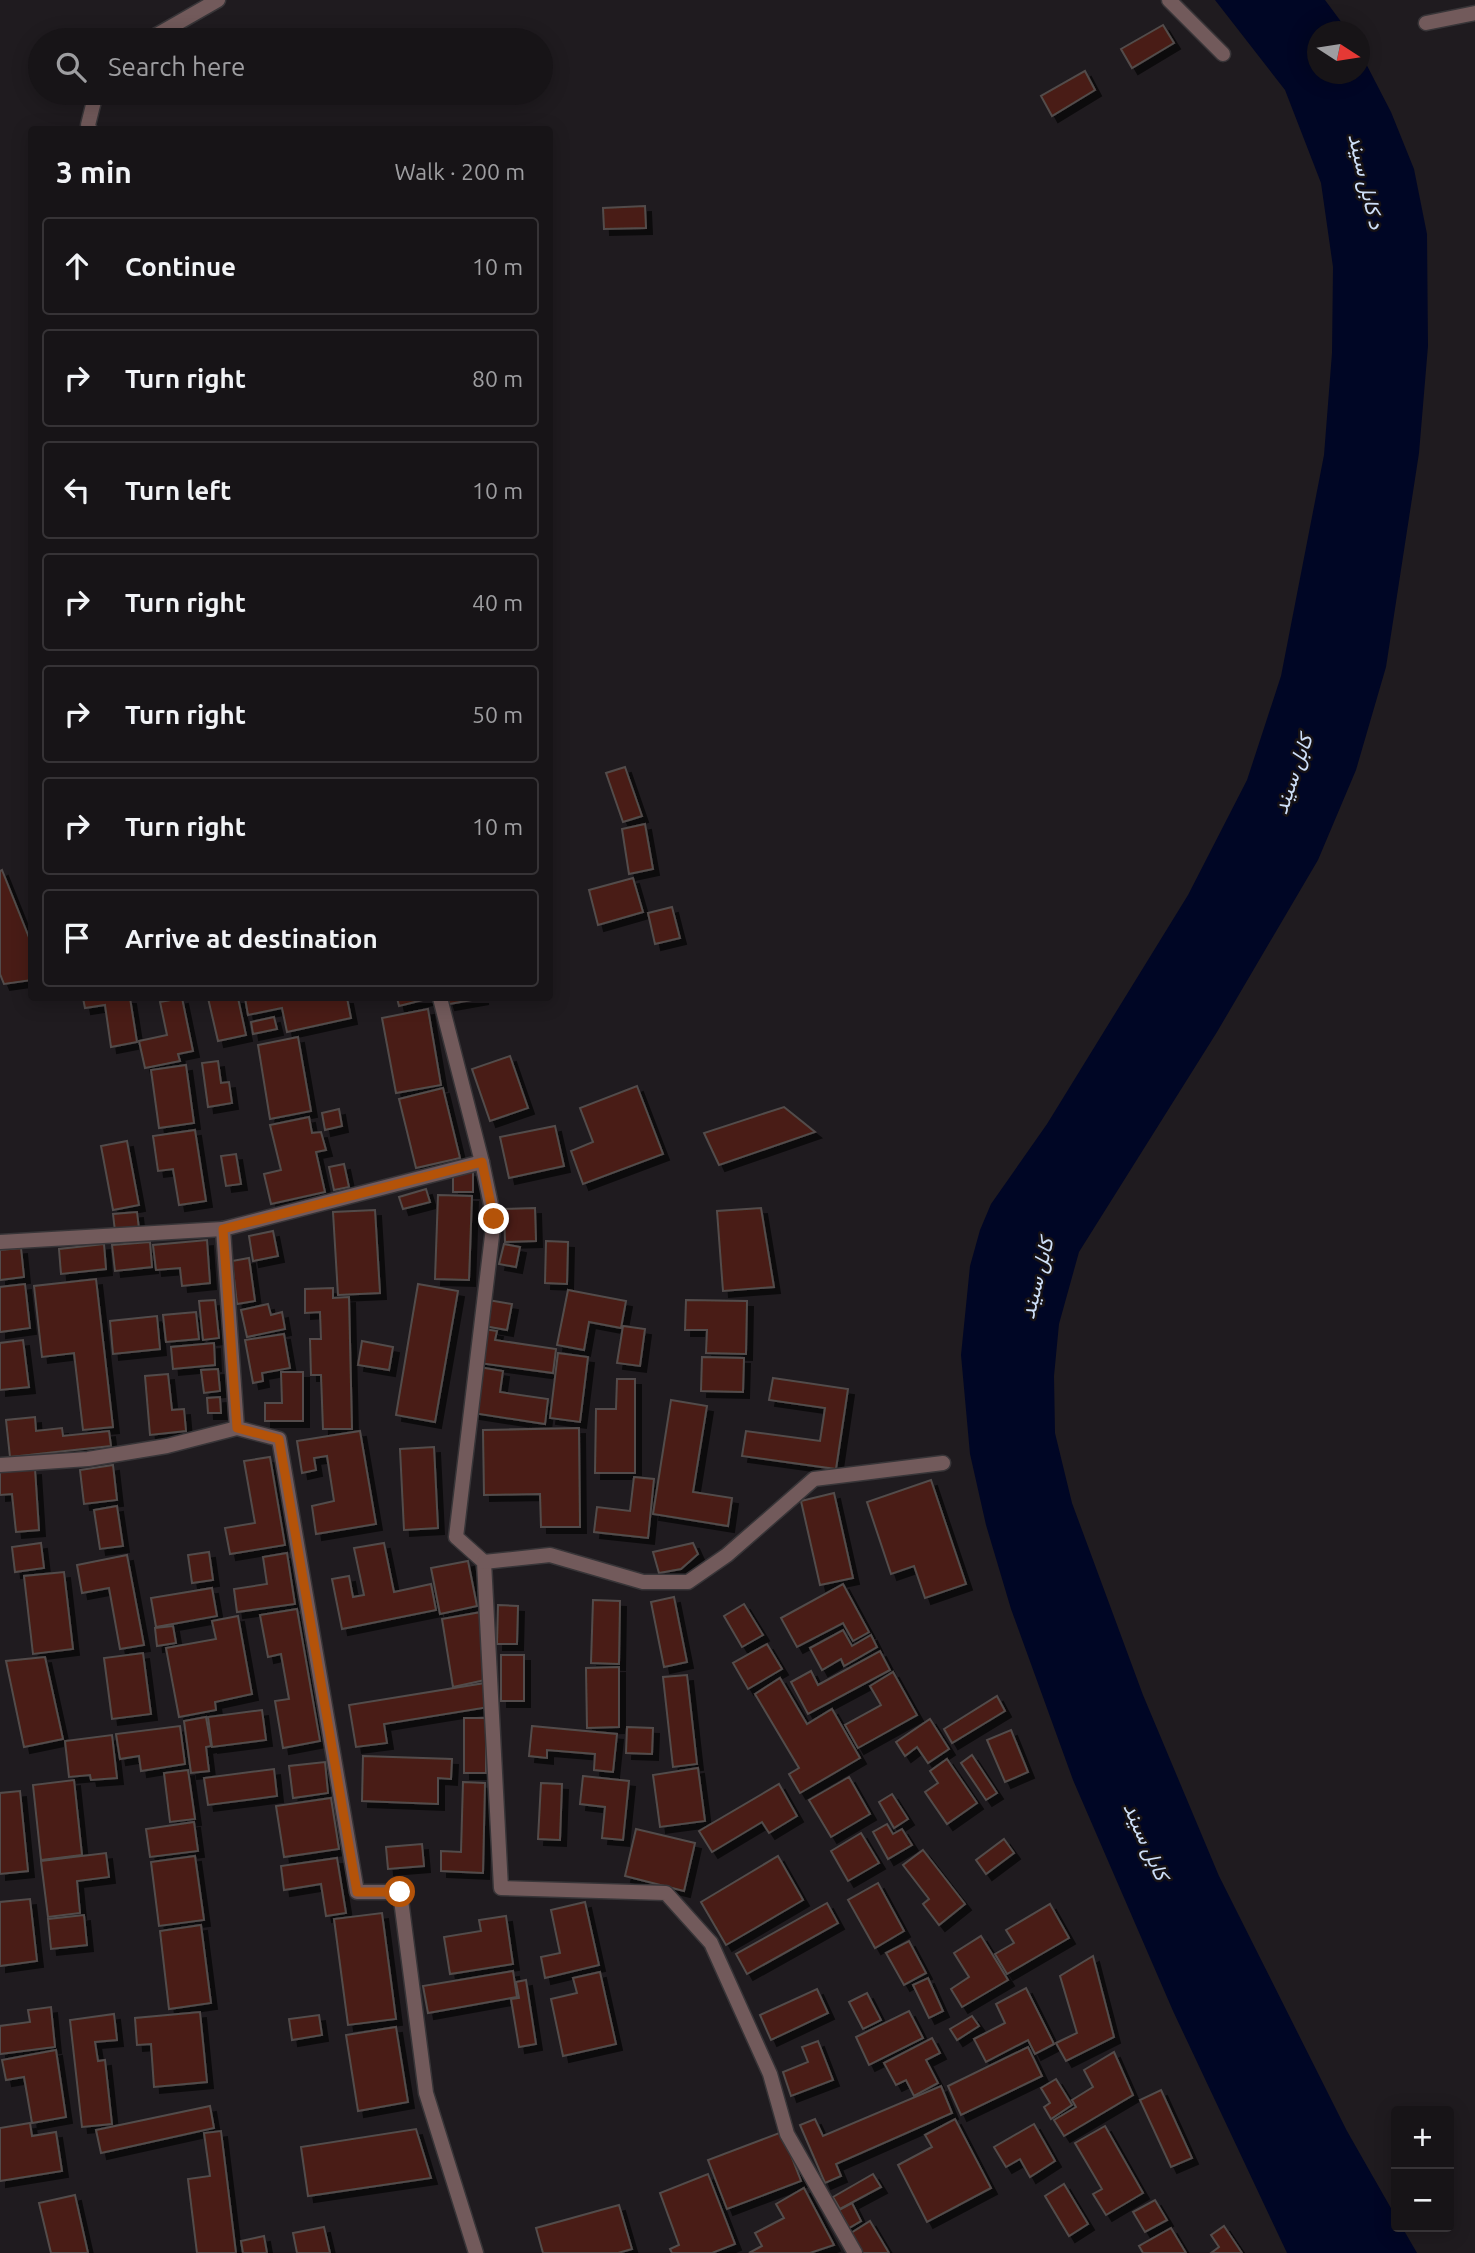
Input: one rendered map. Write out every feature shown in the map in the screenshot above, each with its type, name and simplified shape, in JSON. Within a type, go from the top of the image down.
[{"type":"street","points":[[169,28],[218,0]]},
{"type":"street","points":[[1169,0],[1223,54]]},
{"type":"street","points":[[1426,23],[1475,13]]},
{"type":"street","points":[[88,126],[93,105]]},
{"type":"street","points":[[441,1001],[494,1219],[456,1537],[484,1562],[501,1888],[666,1893],[711,1943],[770,2074],[786,2134],[855,2253]]},
{"type":"street","points":[[0,1242],[223,1229],[482,1162]]},
{"type":"street","points":[[223,1229],[237,1428]]},
{"type":"street","points":[[0,1465],[88,1458],[167,1446],[237,1428],[279,1439],[357,1892],[400,1892],[426,2093],[476,2253]]},
{"type":"street","points":[[484,1562],[550,1555],[643,1582],[688,1582],[727,1555],[814,1479],[943,1463]]},
{"type":"water","points":[[1215,0],[1325,0],[1341,21],[1307,21],[1307,84],[1370,84],[1370,71],[1391,112],[1414,169],[1427,234],[1428,346],[1419,453],[1386,667],[1356,770],[1318,860],[1217,1032],[1079,1252],[1059,1324],[1054,1376],[1055,1433],[1072,1503],[1143,1695],[1219,1876],[1347,2131],[1391,2208],[1391,2232],[1405,2232],[1417,2253],[1287,2253],[1173,2011],[1073,1780],[1011,1609],[986,1525],[970,1454],[961,1355],[970,1266],[991,1204],[1047,1124],[1188,895],[1247,780],[1281,676],[1324,455],[1332,353],[1333,267],[1321,183],[1285,90]]},
{"type":"building","points":[[1163,25],[1174,43],[1132,68],[1121,49]]},
{"type":"building","points":[[1085,71],[1095,90],[1052,116],[1041,96]]},
{"type":"building","points":[[645,206],[646,228],[604,229],[603,208]]},
{"type":"building","points":[[625,767],[642,816],[623,822],[606,773]]},
{"type":"building","points":[[645,824],[653,869],[629,874],[622,829]]},
{"type":"building","points":[[2,870],[28,935],[28,981],[4,984],[0,974]]},
{"type":"building","points":[[633,878],[643,912],[598,925],[589,890]]},
{"type":"building","points":[[672,907],[680,938],[655,944],[648,913]]},
{"type":"building","points":[[84,1001],[130,1001],[137,1042],[111,1047],[105,1005],[85,1008]]},
{"type":"building","points":[[183,1001],[193,1051],[178,1054],[180,1061],[145,1068],[139,1041],[167,1035],[160,1002]]},
{"type":"building","points":[[209,1001],[239,1001],[246,1035],[218,1041]]},
{"type":"building","points":[[246,1001],[348,1001],[351,1018],[287,1032],[282,1008],[248,1015]]},
{"type":"building","points":[[398,1001],[419,1001],[399,1006]]},
{"type":"building","points":[[428,1009],[441,1085],[396,1093],[382,1018]]},
{"type":"building","points":[[274,1017],[277,1029],[253,1034],[251,1022]]},
{"type":"building","points":[[298,1037],[311,1111],[270,1119],[258,1045]]},
{"type":"building","points":[[510,1056],[528,1108],[490,1121],[472,1069]]},
{"type":"building","points":[[218,1061],[221,1083],[229,1082],[232,1103],[208,1107],[202,1063]]},
{"type":"building","points":[[186,1065],[194,1123],[159,1128],[151,1070]]},
{"type":"building","points":[[637,1086],[663,1154],[583,1184],[571,1151],[593,1142],[580,1108]]},
{"type":"building","points":[[443,1088],[460,1158],[416,1168],[399,1099]]},
{"type":"building","points":[[784,1107],[815,1132],[719,1165],[704,1133]]},
{"type":"building","points":[[339,1109],[342,1126],[325,1130],[322,1113]]},
{"type":"building","points":[[309,1117],[312,1133],[321,1132],[326,1150],[316,1152],[325,1192],[271,1204],[264,1174],[281,1170],[270,1125]]},
{"type":"building","points":[[555,1126],[564,1166],[509,1178],[500,1137]]},
{"type":"building","points":[[195,1130],[206,1201],[179,1205],[173,1169],[158,1171],[153,1136]]},
{"type":"building","points":[[127,1141],[139,1205],[113,1210],[101,1146]]},
{"type":"building","points":[[236,1154],[241,1184],[226,1186],[221,1156]]},
{"type":"building","points":[[344,1164],[349,1187],[334,1190],[329,1167]]},
{"type":"building","points":[[473,1171],[473,1192],[453,1192],[453,1172]]},
{"type":"building","points":[[426,1189],[430,1202],[403,1209],[399,1197]]},
{"type":"building","points":[[438,1195],[472,1196],[469,1280],[435,1279]]},
{"type":"building","points":[[535,1208],[536,1241],[505,1242],[504,1209]]},
{"type":"building","points":[[761,1208],[774,1287],[723,1291],[717,1211]]},
{"type":"building","points":[[375,1210],[380,1293],[338,1295],[333,1212]]},
{"type":"building","points":[[137,1212],[139,1229],[115,1231],[113,1214]]},
{"type":"building","points":[[273,1231],[278,1256],[253,1261],[249,1236]]},
{"type":"building","points":[[207,1240],[210,1283],[182,1286],[180,1268],[156,1270],[153,1245]]},
{"type":"building","points":[[546,1241],[568,1242],[567,1284],[545,1283]]},
{"type":"building","points":[[150,1242],[152,1267],[115,1271],[112,1245]]},
{"type":"building","points":[[104,1244],[106,1269],[61,1274],[59,1249]]},
{"type":"building","points":[[504,1244],[520,1247],[516,1267],[499,1264]]},
{"type":"building","points":[[21,1248],[24,1277],[0,1280],[0,1250]]},
{"type":"building","points":[[249,1258],[255,1301],[237,1304],[232,1261]]},
{"type":"building","points":[[96,1279],[113,1427],[83,1430],[74,1353],[42,1357],[34,1286]]},
{"type":"building","points":[[25,1284],[30,1328],[0,1332],[0,1287]]},
{"type":"building","points":[[418,1284],[458,1291],[435,1422],[396,1415]]},
{"type":"building","points":[[333,1288],[333,1298],[349,1297],[352,1429],[323,1429],[321,1375],[311,1375],[310,1339],[321,1339],[320,1312],[305,1313],[305,1289]]},
{"type":"building","points":[[568,1290],[626,1301],[621,1328],[589,1322],[584,1350],[557,1345]]},
{"type":"building","points":[[215,1300],[219,1338],[203,1340],[199,1301]]},
{"type":"building","points":[[488,1300],[512,1304],[507,1330],[484,1326]]},
{"type":"building","points":[[686,1300],[747,1301],[746,1354],[706,1353],[707,1330],[685,1330]]},
{"type":"building","points":[[268,1304],[271,1315],[282,1312],[285,1329],[247,1337],[241,1310]]},
{"type":"building","points":[[196,1312],[199,1339],[166,1342],[163,1315]]},
{"type":"building","points":[[157,1316],[160,1349],[113,1354],[110,1321]]},
{"type":"building","points":[[623,1326],[645,1329],[640,1366],[617,1363]]},
{"type":"building","points":[[483,1329],[497,1331],[495,1340],[556,1349],[553,1373],[479,1363]]},
{"type":"building","points":[[284,1334],[290,1368],[262,1373],[263,1381],[253,1383],[245,1340]]},
{"type":"building","points":[[23,1340],[29,1387],[0,1390],[0,1343]]},
{"type":"building","points":[[362,1341],[393,1347],[389,1370],[358,1365]]},
{"type":"building","points":[[214,1343],[215,1365],[173,1369],[171,1347]]},
{"type":"building","points":[[558,1353],[588,1357],[580,1422],[550,1418]]},
{"type":"building","points":[[702,1357],[744,1358],[743,1392],[701,1391]]},
{"type":"building","points":[[479,1367],[503,1371],[500,1392],[548,1399],[545,1424],[473,1413]]},
{"type":"building","points":[[218,1369],[220,1391],[204,1393],[201,1370]]},
{"type":"building","points":[[281,1372],[303,1372],[303,1421],[265,1421],[265,1403],[282,1403]]},
{"type":"building","points":[[168,1374],[172,1410],[184,1409],[186,1431],[150,1435],[145,1376]]},
{"type":"building","points":[[773,1378],[848,1389],[836,1469],[742,1456],[746,1431],[820,1441],[825,1408],[769,1400]]},
{"type":"building","points":[[617,1379],[635,1379],[635,1473],[595,1473],[596,1409],[616,1409]]},
{"type":"building","points":[[220,1397],[221,1413],[208,1413],[207,1398]]},
{"type":"building","points":[[671,1400],[707,1406],[693,1492],[732,1498],[728,1526],[653,1514]]},
{"type":"building","points":[[35,1417],[36,1431],[62,1428],[63,1436],[109,1431],[111,1446],[10,1457],[6,1420]]},
{"type":"building","points":[[579,1428],[580,1527],[541,1527],[540,1494],[484,1495],[483,1430]]},
{"type":"building","points":[[360,1431],[376,1524],[316,1534],[312,1506],[334,1501],[327,1456],[314,1458],[316,1470],[302,1473],[297,1441]]},
{"type":"building","points":[[434,1447],[438,1528],[404,1530],[400,1449]]},
{"type":"building","points":[[270,1457],[285,1545],[230,1554],[225,1528],[255,1523],[244,1461]]},
{"type":"building","points":[[113,1465],[117,1500],[84,1504],[80,1470]]},
{"type":"building","points":[[35,1469],[39,1530],[16,1532],[12,1494],[0,1495],[0,1472]]},
{"type":"building","points":[[634,1477],[654,1479],[648,1538],[594,1532],[597,1507],[630,1511]]},
{"type":"building","points":[[931,1480],[966,1584],[925,1598],[914,1566],[891,1574],[867,1502]]},
{"type":"building","points":[[834,1493],[853,1578],[820,1585],[801,1501]]},
{"type":"building","points":[[117,1506],[123,1546],[100,1549],[94,1510]]},
{"type":"building","points":[[41,1543],[44,1568],[15,1572],[12,1547]]},
{"type":"building","points":[[384,1543],[394,1592],[431,1584],[436,1610],[342,1629],[332,1579],[349,1576],[353,1597],[364,1595],[354,1548]]},
{"type":"building","points":[[693,1543],[698,1554],[681,1569],[659,1573],[653,1552]]},
{"type":"building","points":[[209,1552],[213,1580],[192,1583],[188,1555]]},
{"type":"building","points":[[287,1553],[295,1604],[237,1612],[234,1589],[267,1584],[263,1557]]},
{"type":"building","points":[[127,1555],[144,1645],[120,1649],[109,1588],[82,1593],[77,1565]]},
{"type":"building","points":[[468,1561],[477,1606],[440,1614],[431,1568]]},
{"type":"building","points":[[64,1572],[73,1649],[33,1654],[24,1576]]},
{"type":"building","points":[[843,1584],[869,1632],[853,1641],[843,1623],[797,1647],[781,1618]]},
{"type":"building","points":[[212,1588],[217,1616],[156,1627],[151,1598]]},
{"type":"building","points":[[674,1597],[687,1662],[664,1667],[651,1602]]},
{"type":"building","points":[[593,1600],[620,1601],[619,1664],[591,1663]]},
{"type":"building","points":[[744,1604],[763,1635],[742,1647],[724,1616]]},
{"type":"building","points":[[498,1605],[518,1606],[517,1644],[497,1644]]},
{"type":"building","points":[[297,1609],[320,1741],[283,1748],[275,1701],[289,1699],[281,1654],[268,1657],[260,1615]]},
{"type":"building","points":[[481,1612],[485,1680],[453,1687],[442,1619]]},
{"type":"building","points":[[238,1616],[252,1694],[215,1702],[216,1710],[179,1717],[166,1648],[216,1639],[212,1621]]},
{"type":"building","points":[[173,1626],[176,1643],[157,1646],[155,1628]]},
{"type":"building","points":[[843,1630],[852,1646],[871,1635],[877,1647],[844,1666],[841,1659],[822,1670],[810,1648]]},
{"type":"building","points":[[767,1644],[782,1669],[748,1689],[733,1663]]},
{"type":"building","points":[[880,1651],[890,1670],[808,1714],[791,1682],[811,1671],[818,1685]]},
{"type":"building","points":[[143,1653],[151,1714],[112,1719],[104,1658]]},
{"type":"building","points":[[501,1655],[524,1655],[524,1701],[501,1701]]},
{"type":"building","points":[[45,1657],[63,1739],[24,1747],[6,1661]]},
{"type":"building","points":[[619,1667],[619,1727],[587,1728],[586,1668]]},
{"type":"building","points":[[893,1672],[917,1715],[858,1748],[845,1725],[881,1705],[870,1686]]},
{"type":"building","points":[[687,1675],[697,1764],[673,1767],[663,1677]]},
{"type":"building","points":[[780,1678],[807,1724],[832,1709],[860,1758],[800,1793],[789,1774],[799,1768],[755,1694]]},
{"type":"building","points":[[485,1683],[489,1707],[384,1724],[387,1743],[356,1747],[349,1705]]},
{"type":"building","points":[[997,1696],[1005,1711],[952,1743],[944,1729]]},
{"type":"building","points":[[262,1710],[266,1740],[212,1747],[208,1717]]},
{"type":"building","points":[[206,1717],[211,1746],[206,1747],[209,1771],[191,1773],[184,1721]]},
{"type":"building","points":[[464,1718],[486,1718],[486,1773],[464,1773]]},
{"type":"building","points":[[930,1719],[949,1749],[928,1763],[917,1747],[905,1756],[896,1742]]},
{"type":"building","points":[[180,1726],[185,1764],[141,1771],[139,1756],[120,1759],[116,1734]]},
{"type":"building","points":[[532,1726],[617,1734],[613,1772],[594,1770],[595,1754],[547,1750],[547,1758],[529,1756]]},
{"type":"building","points":[[627,1727],[653,1728],[652,1754],[626,1753]]},
{"type":"building","points":[[1011,1730],[1028,1772],[1005,1782],[987,1740]]},
{"type":"building","points":[[112,1735],[117,1778],[91,1780],[90,1775],[69,1777],[65,1741]]},
{"type":"building","points":[[972,1755],[997,1793],[986,1800],[961,1763]]},
{"type":"building","points":[[363,1756],[452,1759],[451,1779],[438,1778],[438,1804],[362,1801]]},
{"type":"building","points":[[947,1759],[977,1803],[947,1824],[925,1792],[938,1783],[930,1771]]},
{"type":"building","points":[[325,1762],[328,1793],[293,1798],[289,1766]]},
{"type":"building","points":[[698,1768],[705,1821],[660,1827],[653,1775]]},
{"type":"building","points":[[274,1769],[277,1796],[208,1805],[204,1778]]},
{"type":"building","points":[[188,1770],[195,1819],[170,1822],[164,1773]]},
{"type":"building","points":[[583,1776],[629,1781],[623,1840],[602,1838],[605,1807],[580,1804]]},
{"type":"building","points":[[849,1777],[870,1814],[831,1837],[809,1800]]},
{"type":"building","points":[[74,1780],[82,1855],[41,1860],[33,1785]]},
{"type":"building","points":[[463,1782],[485,1783],[483,1873],[441,1871],[441,1851],[461,1852]]},
{"type":"building","points":[[541,1783],[562,1784],[560,1840],[538,1839]]},
{"type":"building","points":[[779,1784],[797,1816],[769,1833],[762,1822],[712,1852],[699,1831]]},
{"type":"building","points":[[20,1791],[28,1871],[0,1874],[0,1793]]},
{"type":"building","points":[[892,1794],[908,1819],[894,1828],[879,1802]]},
{"type":"building","points":[[331,1798],[339,1849],[284,1857],[276,1806]]},
{"type":"building","points":[[194,1822],[198,1851],[150,1857],[146,1829]]},
{"type":"building","points":[[887,1824],[893,1834],[902,1829],[912,1845],[888,1859],[873,1832]]},
{"type":"building","points":[[636,1829],[695,1843],[684,1891],[625,1876]]},
{"type":"building","points":[[861,1833],[879,1863],[848,1881],[831,1851]]},
{"type":"building","points":[[1004,1839],[1014,1853],[986,1874],[976,1860]]},
{"type":"building","points":[[422,1844],[424,1866],[388,1869],[386,1847]]},
{"type":"building","points":[[923,1850],[965,1904],[939,1925],[923,1904],[929,1899],[903,1865]]},
{"type":"building","points":[[106,1853],[109,1877],[77,1881],[80,1913],[48,1917],[41,1861]]},
{"type":"building","points":[[195,1856],[204,1920],[159,1926],[151,1862]]},
{"type":"building","points":[[778,1856],[803,1900],[726,1945],[701,1902]]},
{"type":"building","points":[[337,1858],[346,1913],[326,1916],[321,1884],[284,1890],[281,1866]]},
{"type":"building","points":[[878,1883],[904,1931],[875,1948],[848,1900]]},
{"type":"building","points":[[30,1899],[37,1961],[0,1966],[0,1902]]},
{"type":"building","points":[[585,1902],[599,1965],[545,1978],[541,1957],[560,1953],[551,1910]]},
{"type":"building","points":[[827,1903],[838,1923],[747,1974],[736,1954]]},
{"type":"building","points":[[1050,1904],[1069,1938],[1007,1974],[995,1954],[1014,1943],[1006,1930]]},
{"type":"building","points":[[382,1913],[396,2019],[348,2025],[334,1919]]},
{"type":"building","points":[[84,1915],[87,1945],[51,1949],[48,1919]]},
{"type":"building","points":[[506,1916],[513,1964],[450,1974],[444,1937],[481,1931],[479,1920]]},
{"type":"building","points":[[201,1925],[211,2003],[169,2009],[160,1931]]},
{"type":"building","points":[[981,1936],[1008,1980],[962,2007],[951,1989],[969,1977],[954,1953]]},
{"type":"building","points":[[909,1941],[926,1973],[904,1985],[886,1953]]},
{"type":"building","points":[[1093,1956],[1114,2037],[1066,2061],[1056,2043],[1077,2033],[1060,1976]]},
{"type":"building","points":[[513,1971],[517,1997],[428,2013],[423,1986]]},
{"type":"building","points":[[600,1972],[616,2044],[563,2056],[551,1999],[577,1993],[573,1978]]},
{"type":"building","points":[[928,1978],[943,2011],[929,2018],[913,1985]]},
{"type":"building","points":[[526,1980],[536,2044],[519,2047],[511,1999],[519,1998],[516,1982]]},
{"type":"building","points":[[1026,1988],[1054,2044],[1035,2054],[1028,2040],[986,2062],[974,2039],[1005,2023],[996,2004]]},
{"type":"building","points":[[817,1989],[828,2013],[771,2040],[760,2015]]},
{"type":"building","points":[[867,1993],[881,2020],[863,2029],[849,2002]]},
{"type":"building","points":[[51,2007],[55,2047],[0,2054],[0,2026],[30,2022],[28,2010]]},
{"type":"building","points":[[909,2011],[923,2038],[869,2065],[856,2037]]},
{"type":"building","points":[[200,2012],[207,2082],[154,2087],[151,2044],[137,2045],[135,2018]]},
{"type":"building","points":[[114,2014],[117,2040],[95,2042],[98,2061],[105,2060],[112,2124],[82,2127],[70,2020]]},
{"type":"building","points":[[319,2015],[322,2035],[292,2040],[289,2019]]},
{"type":"building","points":[[972,2016],[979,2026],[957,2040],[950,2029]]},
{"type":"building","points":[[396,2027],[408,2102],[358,2111],[346,2035]]},
{"type":"building","points":[[932,2038],[940,2053],[926,2060],[938,2083],[914,2096],[906,2080],[896,2085],[884,2063]]},
{"type":"building","points":[[818,2041],[833,2080],[791,2096],[783,2072],[808,2062],[802,2047]]},
{"type":"building","points":[[1028,2047],[1042,2076],[961,2115],[948,2086]]},
{"type":"building","points":[[56,2050],[66,2117],[32,2123],[24,2077],[6,2080],[2,2060]]},
{"type":"building","points":[[1114,2052],[1133,2095],[1064,2136],[1054,2120],[1076,2107],[1072,2100],[1093,2087],[1084,2070]]},
{"type":"building","points":[[1056,2079],[1072,2105],[1051,2119],[1044,2107],[1050,2103],[1041,2088]]},
{"type":"building","points":[[941,2086],[952,2113],[836,2164],[841,2176],[825,2183],[800,2125],[815,2119],[823,2136]]},
{"type":"building","points":[[1161,2090],[1192,2158],[1171,2167],[1140,2100]]},
{"type":"building","points":[[210,2106],[214,2128],[101,2153],[96,2130]]},
{"type":"building","points":[[955,2119],[991,2188],[927,2222],[898,2165],[932,2147],[925,2135]]},
{"type":"building","points":[[30,2123],[32,2136],[56,2132],[62,2171],[0,2181],[0,2128]]},
{"type":"building","points":[[1034,2124],[1055,2161],[1030,2177],[1020,2159],[1006,2167],[994,2147]]},
{"type":"building","points":[[1105,2126],[1143,2193],[1106,2215],[1093,2194],[1102,2189],[1075,2143]]},
{"type":"building","points":[[416,2129],[431,2178],[308,2196],[301,2147]]},
{"type":"building","points":[[221,2131],[236,2253],[197,2253],[188,2179],[210,2176],[204,2133]]},
{"type":"building","points":[[782,2132],[801,2181],[727,2209],[708,2160]]},
{"type":"building","points":[[708,2174],[735,2244],[712,2253],[672,2253],[670,2249],[679,2245],[660,2193]]},
{"type":"building","points":[[873,2174],[881,2187],[840,2209],[833,2197]]},
{"type":"building","points":[[1064,2184],[1088,2224],[1069,2236],[1045,2196]]},
{"type":"building","points":[[804,2188],[834,2245],[810,2253],[749,2253],[762,2246],[755,2233],[784,2218],[776,2204]]},
{"type":"building","points":[[75,2195],[88,2253],[51,2253],[39,2203]]},
{"type":"building","points":[[1155,2200],[1167,2220],[1145,2232],[1133,2212]]},
{"type":"building","points":[[852,2203],[861,2221],[849,2228],[839,2210]]},
{"type":"building","points":[[619,2205],[632,2249],[618,2253],[543,2253],[536,2228]]},
{"type":"building","points":[[870,2221],[889,2253],[862,2253],[851,2233]]},
{"type":"building","points":[[1224,2226],[1242,2253],[1211,2253],[1219,2247],[1211,2235]]},
{"type":"building","points":[[324,2227],[330,2253],[297,2253],[293,2233]]},
{"type":"building","points":[[1171,2228],[1186,2253],[1143,2253],[1139,2246]]},
{"type":"building","points":[[264,2236],[267,2253],[243,2253],[241,2241]]},
{"type":"route","points":[[400,1892],[357,1892],[279,1439],[237,1428],[223,1229],[482,1162],[494,1219]]},
{"type":"water label","name":"د کابل سيند","points":[[1367,181]]},
{"type":"water label","name":"کابل سيند","points":[[1292,774]]},
{"type":"water label","name":"کابل سيند","points":[[1036,1278]]},
{"type":"water label","name":"کابل سيند","points":[[1147,1841]]}]
